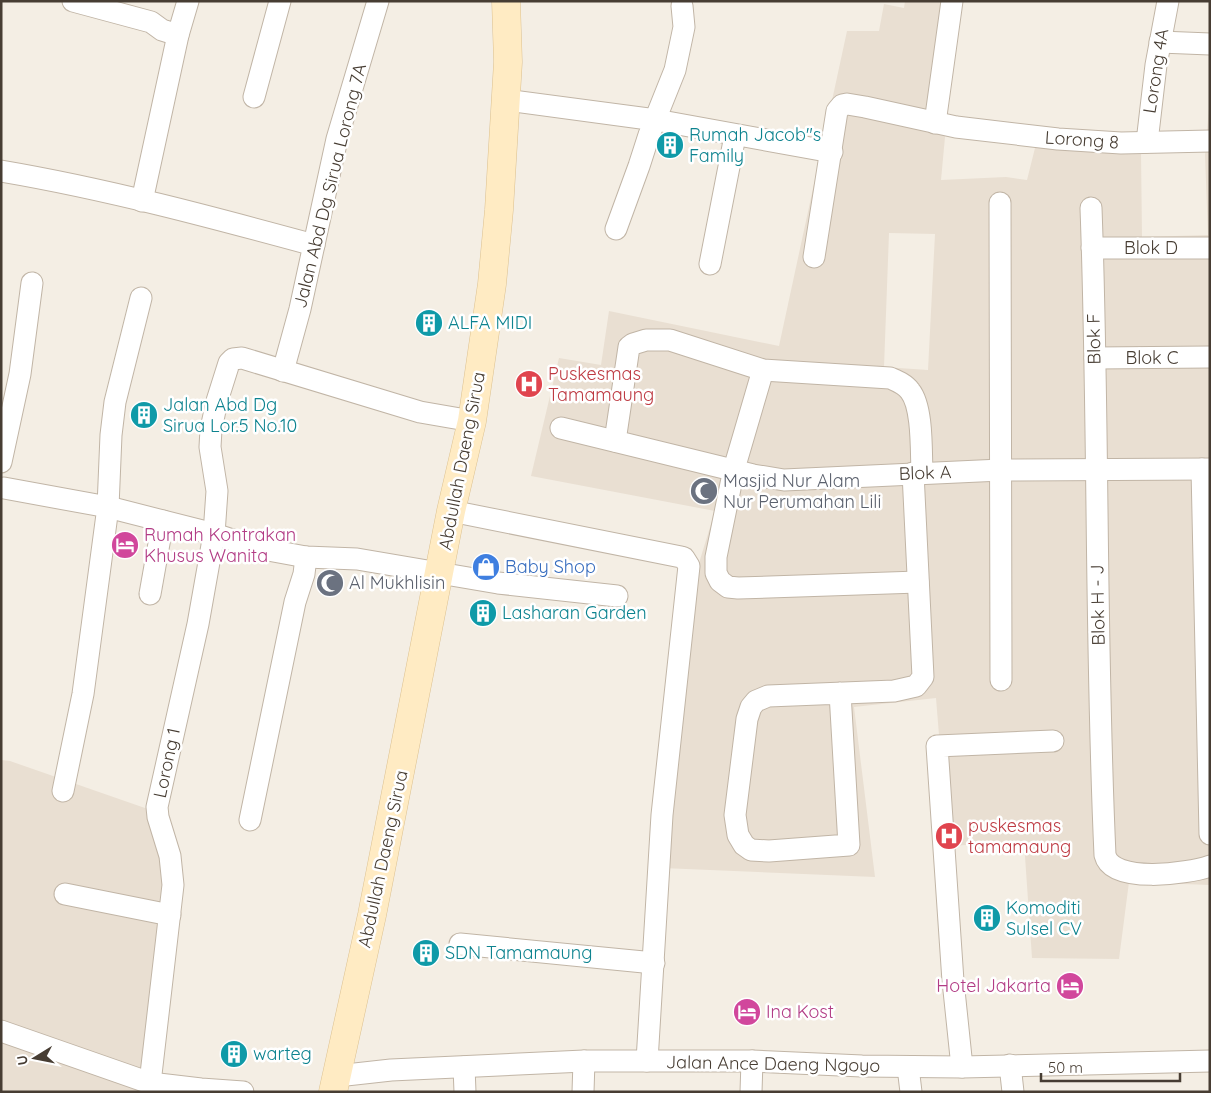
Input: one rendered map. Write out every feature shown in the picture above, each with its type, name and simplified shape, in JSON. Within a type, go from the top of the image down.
[{"type":"main road","name":"Abdullah Daeng Sirua","points":[[335,1084],[372,915],[452,511],[472,421],[492,284],[499,210],[508,62],[506,1]]},
{"type":"street","points":[[73,1],[151,22],[162,30],[178,35]]},
{"type":"street","points":[[142,201],[178,35],[188,1]]},
{"type":"street","points":[[254,97],[280,1]]},
{"type":"street","name":"Jalan Abd Dg Sirua Lorong 7A","points":[[283,371],[300,308],[337,139],[378,1]]},
{"type":"street","points":[[943,124],[952,1]]},
{"type":"street","name":"Lorong 4A","points":[[1147,142],[1156,65],[1168,1]]},
{"type":"street","points":[[616,229],[649,135],[675,70],[684,27],[682,6]]},
{"type":"street","points":[[1160,42],[1210,44]]},
{"type":"street","points":[[506,100],[656,120],[735,136],[832,152],[814,257]]},
{"type":"street","name":"Lorong 8","points":[[832,152],[837,111],[842,105],[847,104],[943,124],[1058,140],[1121,143],[1210,141]]},
{"type":"street","points":[[710,264],[735,136]]},
{"type":"street","points":[[1,171],[142,201],[314,245]]},
{"type":"street","points":[[1000,203],[1001,680]]},
{"type":"street","name":"Blok F","points":[[1091,208],[1097,470]]},
{"type":"street","name":"Blok D","points":[[1092,248],[1210,248]]},
{"type":"street","points":[[3,449],[20,374],[32,283]]},
{"type":"street","points":[[63,791],[83,694],[108,507],[111,435],[115,402],[141,298]]},
{"type":"street","points":[[615,441],[629,347],[633,344],[654,339],[670,340],[763,370],[890,378],[903,384],[910,390],[916,400],[918,411],[918,582],[924,672],[922,681],[916,686],[894,691],[840,693],[768,696],[756,701],[751,707],[747,719],[735,815],[738,835],[744,845],[751,850],[769,851],[849,845],[840,693]]},
{"type":"street","name":"Lorong 1","points":[[150,1083],[173,885],[170,856],[158,817],[158,807],[198,624],[214,534],[217,491],[210,447],[211,429],[217,400],[229,363],[233,359],[242,358],[283,371]]},
{"type":"street","name":"Blok C","points":[[1095,358],[1210,358]]},
{"type":"street","points":[[763,370],[734,469],[716,557],[716,573],[720,581],[728,587],[738,588],[918,582]]},
{"type":"street","points":[[283,371],[420,412],[472,421]]},
{"type":"street","name":"Blok A","points":[[561,428],[753,475],[784,480],[1001,470],[1206,469]]},
{"type":"street","points":[[1206,469],[1210,834]]},
{"type":"street","name":"Blok H - J","points":[[1097,470],[1100,740],[1105,855],[1109,864],[1126,873],[1174,873],[1210,866]]},
{"type":"street","points":[[2,491],[108,507],[214,534],[257,548],[306,557],[357,559],[498,583],[617,596]]},
{"type":"street","points":[[452,511],[681,557],[688,562],[687,589],[662,815],[647,1061]]},
{"type":"street","points":[[150,594],[163,521]]},
{"type":"street","points":[[250,820],[295,602],[304,574],[306,557]]},
{"type":"street","points":[[962,1067],[936,746],[1053,741]]},
{"type":"street","points":[[65,894],[170,915]]},
{"type":"street","points":[[460,944],[654,963]]},
{"type":"street","points":[[1,1031],[150,1083],[243,1092]]},
{"type":"street","points":[[583,1092],[584,1061]]},
{"type":"street","name":"Jalan Ance Daeng Ngoyo","points":[[335,1084],[391,1070],[584,1061],[752,1061],[908,1067],[1158,1064],[1210,1061]]},
{"type":"street","points":[[751,1092],[752,1061]]},
{"type":"street","points":[[1010,1065],[1013,1092]]},
{"type":"street","points":[[464,1066],[465,1092]]},
{"type":"street","points":[[908,1067],[911,1092]]},
{"type":"shaded area","points":[[905,1],[948,1],[952,62],[941,180],[1006,177],[1027,180],[1037,140],[1141,153],[1142,237],[1208,235],[1205,155],[1210,96],[1210,885],[1129,882],[1119,959],[1032,958],[1024,842],[948,846],[936,698],[854,707],[875,877],[662,868],[695,576],[715,511],[531,476],[559,358],[601,365],[609,311],[779,346],[847,31],[879,31],[884,4],[904,8]],"holes":[[[889,233],[935,234],[928,370],[884,367]]]},
{"type":"shaded area","points":[[1,760],[10,761],[165,815],[155,1086],[187,1092],[1,1092]]},
{"type":"place","name":"Rumah Jacob\"s Family","points":[[670,145]]},
{"type":"place","name":"ALFA MIDI","points":[[429,323]]},
{"type":"place","name":"Puskesmas Tamamaung","points":[[529,384]]},
{"type":"place","name":"Jalan Abd Dg Sirua Lor.5 No.10","points":[[144,415]]},
{"type":"place","name":"Masjid Nur Alam Nur Perumahan Lili","points":[[704,491]]},
{"type":"place","name":"Rumah Kontrakan Khusus Wanita","points":[[125,545]]},
{"type":"place","name":"Baby Shop","points":[[486,567]]},
{"type":"place","name":"Al Mukhlisin","points":[[330,583]]},
{"type":"place","name":"Lasharan Garden","points":[[483,613]]},
{"type":"place","name":"puskesmas tamamaung","points":[[949,836]]},
{"type":"place","name":"Komoditi Sulsel CV","points":[[987,918]]},
{"type":"place","name":"SDN Tamamaung","points":[[426,953]]},
{"type":"place","name":"Hotel Jakarta","points":[[1070,986]]},
{"type":"place","name":"Ina Kost","points":[[747,1012]]},
{"type":"place","name":"warteg","points":[[234,1054]]}]
